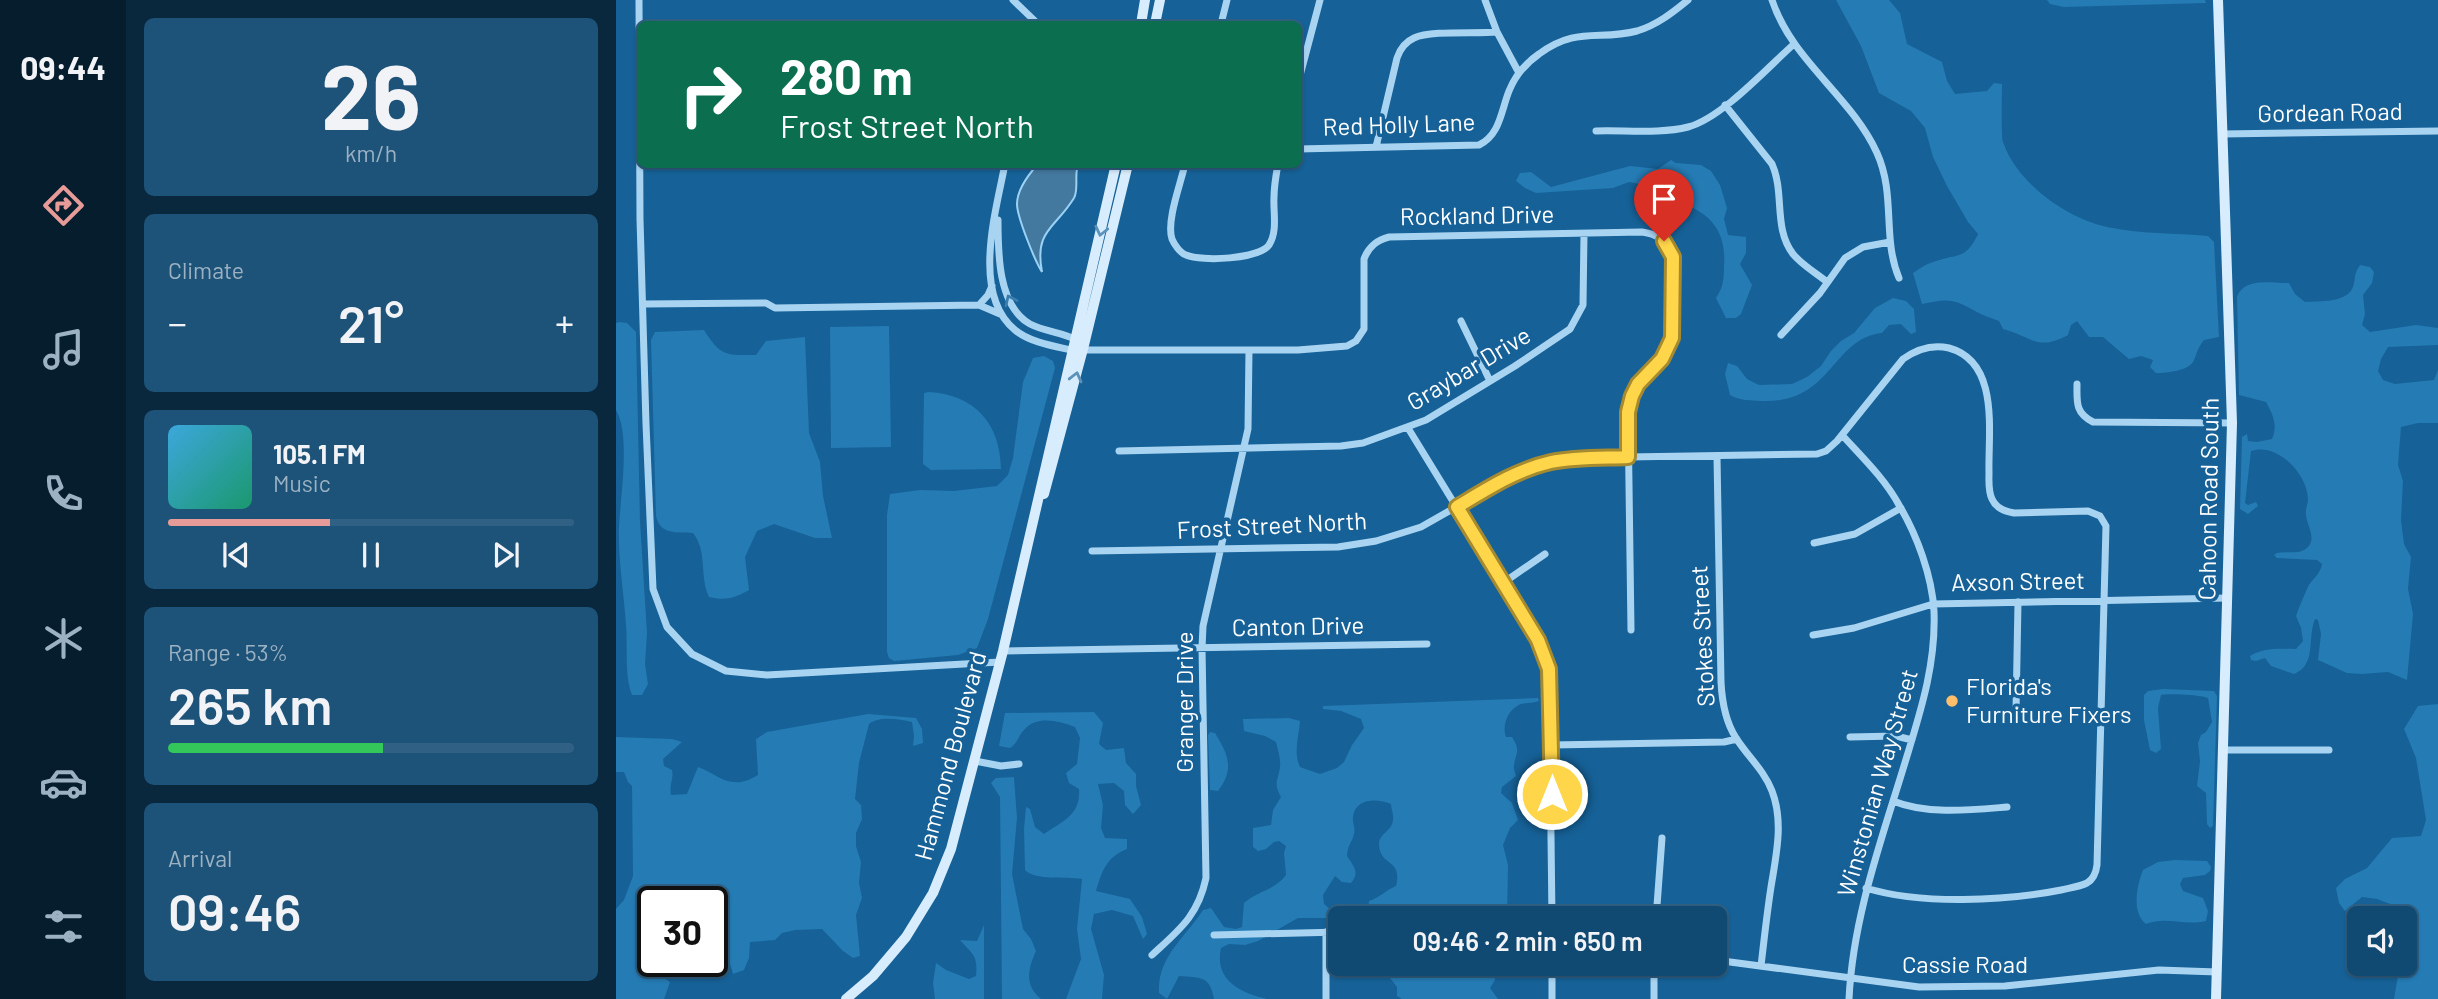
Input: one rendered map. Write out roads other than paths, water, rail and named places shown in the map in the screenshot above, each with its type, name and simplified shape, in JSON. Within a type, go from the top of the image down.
[{"type":"street","name":"Canton Drive","points":[[639,0],[639,21]]},
{"type":"street","points":[[1013,0],[1033,21]]},
{"type":"street","points":[[1141,21],[1145,0]]},
{"type":"street","points":[[1156,21],[1160,0]]},
{"type":"street","points":[[1222,21],[1227,0]]},
{"type":"street","points":[[1302,68],[1320,0]]},
{"type":"street","points":[[1485,0],[1497,32],[1520,73]]},
{"type":"street","points":[[1772,0],[1778,17],[1794,44],[1858,121],[1874,147],[1886,183],[1890,205],[1890,256],[1899,278]]},
{"type":"street","name":"Cahoon Road South","points":[[2216,999],[2232,422],[2218,0]]},
{"type":"street","name":"Red Holly Lane","points":[[1302,149],[1471,147],[1483,144],[1496,131],[1508,92],[1520,73],[1538,55],[1559,42],[1579,36],[1636,31],[1659,21],[1683,1]]},
{"type":"street","points":[[1376,147],[1397,58],[1408,41],[1425,35],[1497,32]]},
{"type":"street","points":[[1596,131],[1686,128],[1709,119],[1794,44]]},
{"type":"street","points":[[1724,105],[1776,172],[1780,220],[1787,244],[1801,263],[1827,282]]},
{"type":"street","name":"Gordean Road","points":[[2223,134],[2438,131]]},
{"type":"street","name":"Canton Drive","points":[[640,168],[653,589],[667,627],[692,654],[726,671],[767,675],[1001,656],[1202,648],[1427,644]]},
{"type":"street","points":[[1004,168],[990,243],[990,274],[997,307],[1015,331],[1045,344],[1071,351]]},
{"type":"street","name":"Hammond Boulevard","points":[[846,999],[892,955],[929,901],[951,849],[1001,656],[1115,168]]},
{"type":"street","name":"Hammond Boulevard","points":[[1029,536],[1055,457],[1127,168]]},
{"type":"street","points":[[1184,168],[1172,220],[1171,233],[1175,245],[1185,255],[1241,257],[1257,254],[1266,248],[1274,231],[1278,168]]},
{"type":"street","points":[[998,203],[998,242],[1005,289],[1015,311],[1035,327],[1074,338],[1083,349]]},
{"type":"street","name":"Rockland Drive","points":[[1071,351],[1249,350],[1347,346],[1356,341],[1364,329],[1364,259],[1369,248],[1381,239],[1647,232],[1664,241],[1673,257],[1672,338],[1662,359],[1638,384],[1632,396],[1628,412],[1628,457]]},
{"type":"street","name":"Graybar Drive","points":[[1119,451],[1341,446],[1363,443],[1426,420],[1570,329],[1580,314],[1585,283],[1584,234]]},
{"type":"street","points":[[1781,335],[1839,265],[1855,250],[1890,242]]},
{"type":"street","points":[[979,305],[992,286]]},
{"type":"street","points":[[643,304],[766,303],[775,308],[979,305],[1003,315]]},
{"type":"street","points":[[1461,321],[1490,381]]},
{"type":"street","name":"Frost Street North","points":[[1092,551],[1359,545],[1421,527],[1505,479],[1539,465],[1569,460],[1628,457],[1809,456],[1826,451],[1842,435],[1903,359],[1919,349],[1935,346],[1950,348],[1966,356],[1984,380],[1987,394],[1989,491],[1997,506],[2014,513],[2088,511],[2100,516],[2104,521],[2106,599]]},
{"type":"street","name":"Granger Drive","points":[[1152,955],[1193,914],[1200,902],[1206,878],[1202,648],[1206,608],[1248,429],[1249,350]]},
{"type":"street","points":[[2077,384],[2078,411],[2093,422],[2232,422]]},
{"type":"street","points":[[1408,428],[1541,646],[1549,669],[1552,906]]},
{"type":"street","name":"Winstonian Way Street","points":[[1842,435],[1884,482],[1901,508],[1922,560],[1933,604],[1930,677],[1859,915],[1849,999]]},
{"type":"street","points":[[1628,457],[1631,630]]},
{"type":"street","name":"Stokes Street","points":[[1717,457],[1721,682],[1727,721],[1737,740],[1763,772],[1778,812],[1776,852],[1761,967]]},
{"type":"street","points":[[1814,543],[1855,534],[1901,508]]},
{"type":"street","points":[[1503,583],[1545,554]]},
{"type":"street","name":"Axson Street","points":[[1813,635],[1854,628],[1933,604],[2228,598]]},
{"type":"street","points":[[1866,888],[1894,894],[1939,898],[1987,898],[2051,892],[2089,882],[2098,865],[2106,599]]},
{"type":"street","points":[[2016,711],[2018,602]]},
{"type":"street","points":[[1850,737],[1896,736],[1912,740]]},
{"type":"street","points":[[1552,745],[1737,740]]},
{"type":"street","points":[[2223,750],[2329,750]]},
{"type":"street","points":[[975,761],[1001,766],[1019,764]]},
{"type":"street","points":[[1893,801],[1907,806],[1940,809],[2007,807]]},
{"type":"street","points":[[1658,906],[1662,838]]},
{"type":"street","points":[[1214,935],[1326,933],[1326,999]]},
{"type":"street","name":"Cassie Road","points":[[1727,962],[1908,986],[1967,988],[2159,970],[2217,972]]},
{"type":"street","points":[[1552,976],[1552,999]]},
{"type":"street","points":[[1654,976],[1654,999]]},
{"type":"place","name":"Florida's Furniture Fixers","points":[[1952,701]]}]
